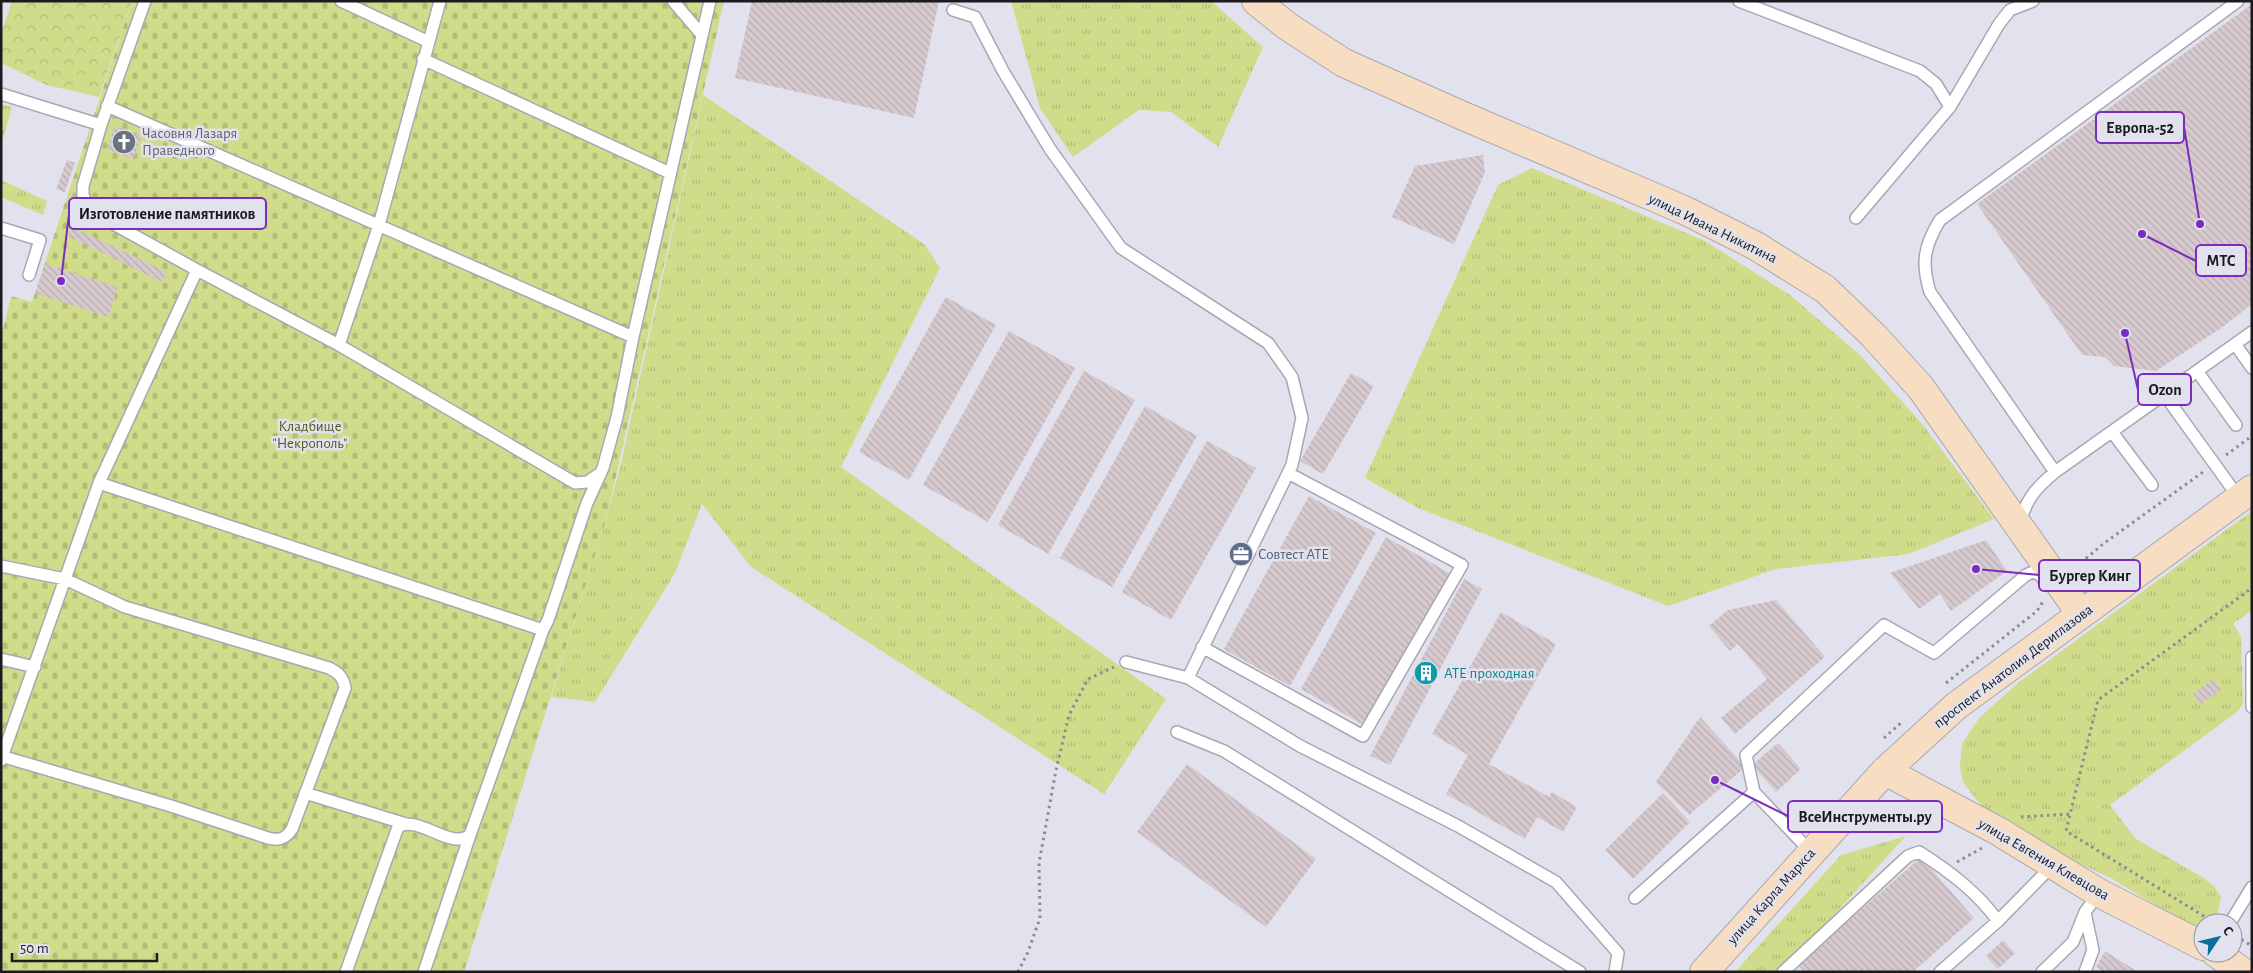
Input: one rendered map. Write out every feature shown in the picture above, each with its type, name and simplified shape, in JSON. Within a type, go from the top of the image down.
[{"type":"main road","name":"улица Ивана Никитина","points":[[1256,1],[1287,26],[1344,62],[1461,115],[1684,210],[1756,246],[1825,289],[1874,336],[1921,388],[2019,527],[2054,586],[2076,617]]},
{"type":"main road","name":"проспект Анатолия Дериглазова","points":[[1885,771],[1912,729],[1991,679],[2245,494]]},
{"type":"main road","name":"улица Карла Маркса","points":[[1714,968],[1811,852],[1885,771]]},
{"type":"main road","name":"улица Евгения Клевцова","points":[[1885,771],[1998,831],[2053,865],[2092,903],[2193,942]]},
{"type":"main road","points":[[2230,963],[2243,972]]},
{"type":"lane","points":[[145,1],[101,125],[84,186],[85,204],[97,216],[339,345],[575,483],[583,492],[587,503]]},
{"type":"lane","points":[[341,1],[427,41]]},
{"type":"lane","points":[[339,345],[379,225],[427,41],[440,1]]},
{"type":"lane","points":[[674,1],[702,35]]},
{"type":"lane","points":[[424,972],[470,835],[548,620],[587,503],[602,468],[618,417],[633,337],[710,1]]},
{"type":"lane","points":[[1739,1],[1920,71],[1936,84],[1950,108]]},
{"type":"lane","points":[[1856,218],[1950,108],[1999,24],[2010,10],[2033,1]]},
{"type":"lane","points":[[2055,472],[1930,292],[1924,272],[1928,239],[1940,220],[2238,1]]},
{"type":"lane","points":[[953,10],[975,17],[1003,71],[1050,149],[1120,248],[1268,344],[1292,377],[1302,418],[1292,465],[1188,678]]},
{"type":"lane","points":[[423,60],[670,173]]},
{"type":"lane","points":[[1,94],[101,125]]},
{"type":"lane","points":[[107,106],[633,337]]},
{"type":"lane","points":[[1,228],[40,240],[30,275]]},
{"type":"lane","points":[[1,566],[65,579],[125,607],[339,672],[344,679],[345,688],[289,834],[279,840],[274,840],[171,806],[2,757],[35,667],[65,579],[99,484],[198,270]]},
{"type":"lane","points":[[2019,527],[2024,506],[2038,486],[2252,332]]},
{"type":"lane","points":[[2235,344],[2252,368]]},
{"type":"lane","points":[[2197,371],[2236,425]]},
{"type":"lane","points":[[2164,394],[2214,464],[2245,494]]},
{"type":"lane","points":[[2112,432],[2152,485]]},
{"type":"lane","points":[[575,483],[591,481],[602,468]]},
{"type":"lane","points":[[1202,647],[1363,736],[1462,565],[1288,472]]},
{"type":"lane","points":[[99,484],[543,630]]},
{"type":"lane","points":[[1811,852],[1754,792],[1746,755],[1884,625],[1934,653],[2026,575],[2034,572],[2054,586]]},
{"type":"lane","points":[[2252,657],[2252,707]]},
{"type":"lane","points":[[1,659],[35,667]]},
{"type":"lane","points":[[1126,662],[1188,678],[1300,746],[1458,826],[1556,882],[1618,953],[1615,972]]},
{"type":"lane","points":[[1177,732],[1224,751],[1580,972]]},
{"type":"lane","points":[[1635,898],[1754,792]]},
{"type":"lane","points":[[306,793],[458,839],[470,835]]},
{"type":"lane","points":[[388,818],[394,826],[394,834]]},
{"type":"lane","points":[[346,972],[394,834],[398,827],[406,824]]},
{"type":"lane","points":[[458,839],[463,847],[463,856]]},
{"type":"lane","points":[[1783,972],[1908,856],[1919,852],[1946,869],[1986,905],[1998,921]]},
{"type":"lane","points":[[1940,972],[1998,921],[2053,865]]},
{"type":"lane","points":[[2236,913],[2252,887]]},
{"type":"lane","points":[[2042,972],[2073,942],[2092,903]]},
{"type":"lane","points":[[2085,972],[2092,950],[2092,903]]},
{"type":"path","points":[[1945,684],[2037,611],[2054,586],[2103,544],[2252,436]]},
{"type":"path","points":[[2199,913],[2066,831],[2098,700],[2252,588]]},
{"type":"path","points":[[1018,972],[1028,952],[1040,918],[1039,864],[1056,770],[1070,715],[1088,679],[1126,662]]},
{"type":"path","points":[[1878,744],[1912,729]]},
{"type":"green space","points":[[12,1],[132,1],[99,97],[47,85],[1,63],[1,34]]},
{"type":"green space","name":"Кладбище \"Некрополь\"","points":[[132,1],[724,1],[606,520],[464,972],[1,972],[1,337],[11,296],[32,302]]},
{"type":"green space","points":[[1011,1],[1211,1],[1263,47],[1218,147],[1171,112],[1139,110],[1073,157],[1040,108]]},
{"type":"green space","points":[[703,95],[924,244],[940,268],[841,467],[1166,699],[1104,794],[751,567],[702,504],[675,573],[595,702],[551,697],[606,520],[621,463]]},
{"type":"green space","points":[[1,104],[12,107],[1,146]]},
{"type":"green space","points":[[1532,168],[1705,241],[1790,295],[1860,355],[1923,425],[1994,519],[1909,554],[1776,569],[1668,606],[1418,508],[1365,478],[1498,185]]},
{"type":"green space","points":[[1,180],[47,201],[43,215],[1,197]]},
{"type":"green space","points":[[2252,511],[2252,610],[2233,624],[2241,636],[2243,704],[2237,712],[2110,805],[2136,839],[2202,877],[2214,886],[2221,897],[2218,913],[2193,913],[2193,925],[2189,926],[2111,878],[2051,851],[1990,813],[1975,798],[1963,782],[1960,766],[1962,744],[1979,718],[2018,683]]},
{"type":"green space","points":[[1906,836],[1782,972],[1735,972],[1841,855]]},
{"type":"building","points":[[752,1],[939,1],[914,118],[735,78]]},
{"type":"building","points":[[2252,4],[2252,304],[2224,326],[2156,371],[2114,366],[2105,357],[2082,355],[1977,204]]},
{"type":"building","name":"Часовня Лазаря Праведного","points":[[115,126],[142,136],[133,159],[107,149]]},
{"type":"building","points":[[1483,155],[1485,172],[1454,244],[1392,217],[1415,166]]},
{"type":"building","points":[[67,160],[75,163],[65,192],[56,189]]},
{"type":"building","points":[[72,227],[167,272],[162,282],[68,236]]},
{"type":"building","points":[[45,264],[118,287],[108,317],[35,293]]},
{"type":"building","points":[[946,297],[996,325],[909,480],[859,452]]},
{"type":"building","points":[[1009,331],[1075,368],[988,522],[923,485]]},
{"type":"building","points":[[1084,371],[1135,400],[1048,554],[998,525]]},
{"type":"building","points":[[1351,373],[1374,386],[1323,474],[1300,461]]},
{"type":"building","points":[[1145,406],[1197,436],[1112,587],[1060,558]]},
{"type":"building","points":[[1207,441],[1256,468],[1171,620],[1122,592]]},
{"type":"building","points":[[1309,496],[1376,533],[1290,686],[1224,649]]},
{"type":"building","points":[[1386,537],[1451,574],[1365,726],[1301,689]]},
{"type":"building","points":[[1986,540],[2007,571],[1951,611],[1940,594],[1919,609],[1890,573]]},
{"type":"building","name":"АТЕ проходная","points":[[1464,579],[1482,589],[1390,765],[1370,756]]},
{"type":"building","points":[[1776,600],[1825,657],[1735,734],[1721,718],[1767,679],[1738,644],[1730,651],[1709,626],[1728,610]]},
{"type":"building","points":[[1501,612],[1556,644],[1489,764],[1549,797],[1552,792],[1577,807],[1563,832],[1537,817],[1525,839],[1446,794],[1468,755],[1432,734]]},
{"type":"building","points":[[2213,679],[2221,690],[2201,704],[2193,694]]},
{"type":"building","points":[[1700,717],[1744,765],[1742,770],[1689,815],[1656,782]]},
{"type":"building","points":[[1778,743],[1801,769],[1776,792],[1752,765]]},
{"type":"building","points":[[1187,764],[1316,859],[1266,927],[1137,832]]},
{"type":"building","points":[[1663,793],[1690,822],[1633,879],[1605,850]]},
{"type":"building","points":[[1921,857],[1974,918],[1913,972],[1804,972],[1798,965]]},
{"type":"building","points":[[2003,940],[2015,953],[1998,969],[1986,956]]},
{"type":"building","points":[[2105,951],[2138,972],[2104,972],[2096,967]]},
{"type":"place","name":"Часовня Лазаря Праведного","points":[[124,142]]},
{"type":"place","name":"Европа-52","points":[[2200,224]]},
{"type":"place","name":"МТС","points":[[2142,234]]},
{"type":"place","name":"Изготовление памятников","points":[[61,281]]},
{"type":"place","name":"Ozon","points":[[2125,333]]},
{"type":"place","name":"Совтест АТЕ","points":[[1241,554]]},
{"type":"place","name":"Бургер Кинг","points":[[1976,569]]},
{"type":"place","name":"АТЕ проходная","points":[[1426,673]]},
{"type":"place","name":"ВсеИнструменты.ру","points":[[1715,780]]}]
